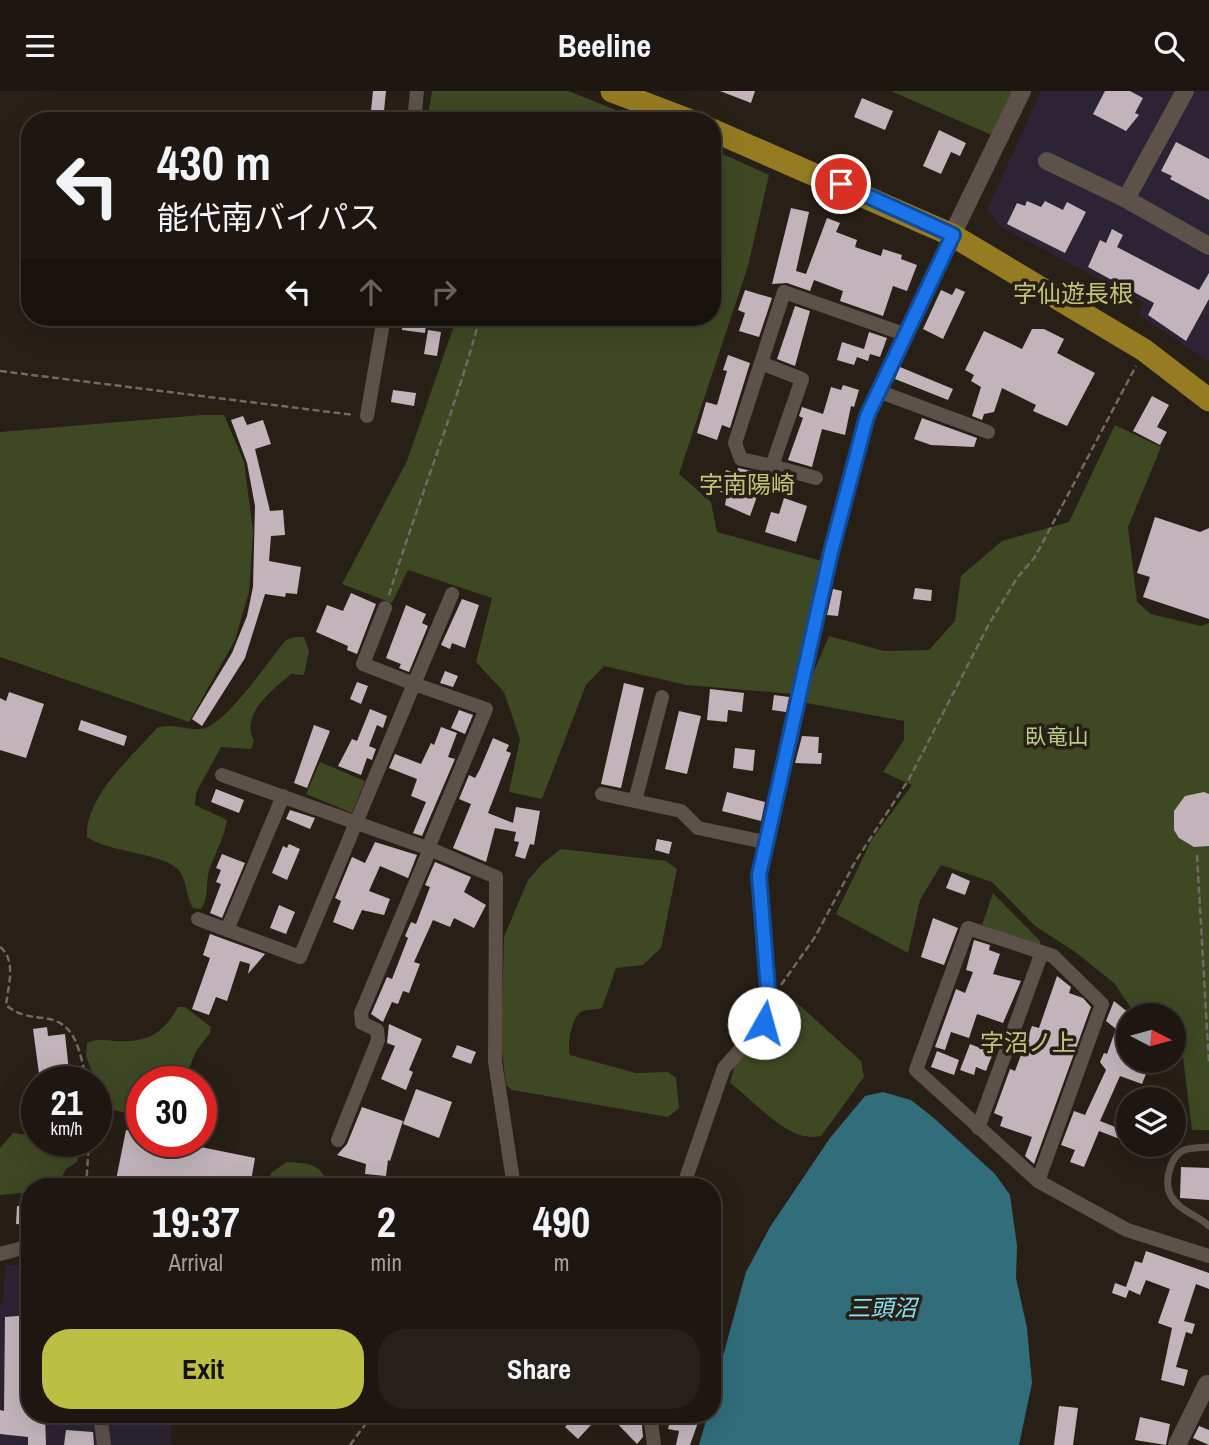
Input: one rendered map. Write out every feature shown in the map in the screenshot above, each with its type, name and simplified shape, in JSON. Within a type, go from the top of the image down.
[{"type":"highway","points":[[612,91],[667,112]]},
{"type":"highway","points":[[721,134],[953,235],[1144,349],[1209,400]]},
{"type":"street","points":[[415,112],[417,91]]},
{"type":"street","points":[[686,1178],[724,1068],[764,1023],[769,1002],[760,910],[759,875],[764,842],[831,552],[867,416],[1022,91]]},
{"type":"street","points":[[1126,199],[1185,91]]},
{"type":"street","points":[[1047,161],[1126,199],[1209,246]]},
{"type":"street","points":[[816,478],[741,459],[735,443],[783,292],[904,334]]},
{"type":"street","points":[[367,417],[382,326]]},
{"type":"street","points":[[761,363],[802,379],[772,466]]},
{"type":"street","points":[[878,391],[988,432]]},
{"type":"street","points":[[198,919],[300,957],[354,821],[452,594]]},
{"type":"street","points":[[338,1140],[378,1040],[377,1030],[362,1023],[361,1013],[486,709],[363,664],[385,608]]},
{"type":"street","points":[[635,801],[662,697]]},
{"type":"street","points":[[222,775],[429,848],[496,877],[495,1062],[513,1178]]},
{"type":"street","points":[[601,793],[681,811],[698,828],[764,842]]},
{"type":"street","points":[[227,930],[283,796]]},
{"type":"street","points":[[1038,1181],[1102,1003],[1053,956],[968,928],[916,1070],[1038,1181],[1127,1230],[1209,1256]]},
{"type":"street","points":[[978,1128],[1042,952]]},
{"type":"street","points":[[0,1254],[21,1248]]},
{"type":"street","points":[[1177,1445],[1208,1380]]},
{"type":"street","points":[[101,1423],[104,1445]]},
{"type":"street","points":[[651,1423],[654,1445]]},
{"type":"lane","points":[[1209,1147],[1182,1151],[1173,1161],[1167,1178],[1169,1195],[1180,1207],[1199,1216],[1209,1226]]},
{"type":"path","points":[[385,608],[419,500],[454,410],[477,326]]},
{"type":"path","points":[[769,1002],[815,937],[855,862],[909,779],[954,686],[1017,578],[1035,557],[1144,349]]},
{"type":"path","points":[[0,371],[367,417]]},
{"type":"path","points":[[1197,855],[1209,1065]]},
{"type":"path","points":[[0,947],[6,952],[10,966],[6,1005],[18,1016],[62,1023],[73,1035],[82,1066]]},
{"type":"path","points":[[87,1178],[88,1157]]},
{"type":"path","points":[[350,1445],[366,1423]]},
{"type":"shaded area","points":[[1041,91],[1209,91],[1209,362],[1138,314],[1144,303],[1001,227],[987,210]]},
{"type":"shaded area","points":[[5,1265],[21,1266],[21,1423],[97,1423],[101,1445],[0,1445],[0,1305],[3,1305]]},
{"type":"shaded area","points":[[104,1423],[174,1423],[171,1426],[171,1445],[108,1445]]},
{"type":"green space","points":[[432,91],[568,91],[621,112],[428,112]]},
{"type":"green space","points":[[891,91],[1016,91],[996,137]]},
{"type":"green space","points":[[721,153],[769,175],[748,266],[679,474],[711,502],[717,532],[829,563],[794,694],[686,685],[604,666],[586,685],[542,799],[509,792],[520,739],[504,692],[476,662],[492,598],[408,570],[392,603],[342,584],[407,461],[454,326],[721,326]]},
{"type":"green space","points":[[224,415],[244,462],[253,531],[249,592],[235,640],[189,722],[0,657],[0,432]]},
{"type":"green space","name":"臥竜山","points":[[1115,425],[1161,447],[1128,527],[1137,602],[1151,614],[1201,626],[1209,623],[1209,1130],[1192,1130],[1185,1073],[1186,1003],[1128,1003],[1114,983],[1074,951],[1035,926],[992,882],[941,865],[920,900],[908,953],[836,914],[872,839],[912,785],[883,772],[904,740],[904,721],[801,702],[829,636],[884,651],[929,650],[955,621],[961,576],[1002,541],[1069,522]]},
{"type":"green space","points":[[304,637],[309,651],[304,675],[291,674],[267,695],[251,721],[254,741],[251,749],[221,747],[196,793],[195,805],[227,820],[210,867],[204,904],[201,909],[193,908],[182,876],[173,866],[151,857],[109,847],[87,837],[88,822],[112,778],[157,728],[170,726],[198,729],[210,726],[240,699],[286,640]]},
{"type":"green space","points":[[320,762],[365,781],[352,813],[306,794]]},
{"type":"green space","points":[[561,849],[666,861],[677,869],[661,948],[643,965],[616,968],[602,1008],[583,1011],[578,1015],[572,1026],[569,1045],[570,1055],[636,1073],[668,1072],[676,1078],[679,1108],[668,1117],[512,1090],[506,1085],[501,1043],[504,937],[528,880],[543,863]]},
{"type":"green space","points":[[993,893],[1040,941],[1040,946],[982,925]]},
{"type":"green space","points":[[784,997],[796,1002],[861,1061],[864,1077],[821,1136],[796,1134],[772,1119],[730,1083],[735,1064],[769,1025]]},
{"type":"green space","points":[[178,1007],[185,1007],[211,1027],[190,1066],[126,1066],[126,1113],[112,1110],[112,1066],[90,1066],[86,1056],[87,1043],[97,1040],[126,1041],[145,1038],[160,1030]]},
{"type":"green space","points":[[13,1133],[21,1134],[21,1157],[78,1157],[77,1162],[66,1169],[61,1178],[21,1178],[21,1193],[0,1195],[0,1148]]},
{"type":"green space","points":[[287,1162],[302,1163],[318,1168],[325,1178],[269,1178],[271,1173]]},
{"type":"water","name":"三頭沼","points":[[883,1092],[911,1100],[995,1174],[1010,1195],[1017,1246],[1016,1278],[1027,1328],[1032,1383],[1019,1445],[699,1445],[705,1423],[721,1423],[721,1363],[746,1272],[770,1227],[830,1138],[865,1096]]},
{"type":"building","points":[[373,91],[386,91],[384,112],[371,112]]},
{"type":"building","points":[[720,91],[755,91],[751,103]]},
{"type":"building","points":[[1105,91],[1130,91],[1143,98],[1135,113],[1139,115],[1126,131],[1093,114]]},
{"type":"building","points":[[862,98],[893,111],[885,130],[854,117]]},
{"type":"building","points":[[939,130],[966,143],[960,156],[951,152],[941,174],[923,166]]},
{"type":"building","points":[[1176,142],[1209,159],[1209,200],[1170,179],[1172,176],[1161,171]]},
{"type":"building","points":[[1027,201],[1041,207],[1045,201],[1063,210],[1067,202],[1086,212],[1065,253],[1007,224],[1017,203],[1025,206]]},
{"type":"building","points":[[791,208],[809,212],[796,271],[806,274],[827,218],[840,223],[836,232],[857,240],[855,247],[881,256],[883,249],[902,255],[901,259],[917,265],[907,291],[893,286],[883,316],[840,301],[843,291],[814,280],[810,291],[787,283],[772,284]]},
{"type":"building","points":[[1112,229],[1123,235],[1117,247],[1199,290],[1209,273],[1209,299],[1186,341],[1148,315],[1154,303],[1088,267],[1100,240],[1106,243]]},
{"type":"building","points":[[956,288],[965,292],[943,339],[923,329],[941,290],[952,295]]},
{"type":"building","points":[[745,290],[772,298],[759,337],[739,331],[745,313],[738,310]]},
{"type":"building","points":[[795,306],[810,311],[795,366],[777,359]]},
{"type":"building","points":[[403,326],[426,326],[425,333],[402,330]]},
{"type":"building","points":[[1032,329],[1044,329],[1064,339],[1057,353],[1095,373],[1067,426],[1033,411],[1036,405],[1002,388],[994,412],[984,414],[982,420],[972,416],[981,387],[971,381],[974,375],[965,370],[984,331],[1022,349]]},
{"type":"building","points":[[428,330],[441,332],[437,356],[424,354]]},
{"type":"building","points":[[869,332],[887,338],[880,357],[870,354],[868,361],[857,357],[854,365],[837,360],[842,342],[864,349]]},
{"type":"building","points":[[728,355],[750,363],[730,428],[722,425],[717,440],[697,433],[706,402],[717,405],[727,371],[723,370]]},
{"type":"building","points":[[900,367],[953,389],[948,400],[895,379]]},
{"type":"building","points":[[843,385],[859,390],[854,407],[851,406],[845,435],[822,429],[812,467],[788,460],[803,418],[799,416],[802,407],[823,414],[831,387],[841,390]]},
{"type":"building","points":[[393,390],[416,393],[414,406],[391,402]]},
{"type":"building","points":[[1152,396],[1169,405],[1157,427],[1167,432],[1160,445],[1133,431]]},
{"type":"building","points":[[243,416],[247,425],[263,420],[271,444],[255,449],[270,511],[283,510],[285,535],[271,536],[269,561],[301,567],[297,594],[286,593],[285,597],[265,594],[245,658],[202,726],[192,719],[232,653],[247,616],[253,587],[255,506],[247,463],[231,420]]},
{"type":"building","points":[[922,418],[977,438],[974,447],[931,445],[914,439]]},
{"type":"building","points":[[738,468],[765,474],[750,516],[725,505],[727,494],[720,492],[726,470],[736,473]]},
{"type":"building","points":[[784,498],[807,506],[796,542],[765,532],[771,512],[779,514]]},
{"type":"building","points":[[1155,517],[1200,532],[1209,528],[1209,619],[1143,597],[1150,577],[1137,573]]},
{"type":"building","points":[[915,588],[932,590],[931,601],[913,599]]},
{"type":"building","points":[[833,589],[842,591],[838,616],[827,615]]},
{"type":"building","points":[[351,593],[376,604],[357,654],[347,650],[348,646],[316,632],[327,605],[343,611]]},
{"type":"building","points":[[462,599],[479,605],[465,648],[452,643],[450,649],[441,645]]},
{"type":"building","points":[[406,605],[426,614],[422,623],[428,626],[409,672],[399,668],[401,664],[386,658]]},
{"type":"building","points":[[445,671],[458,676],[453,687],[440,683]]},
{"type":"building","points":[[357,682],[368,686],[361,704],[350,699]]},
{"type":"building","points":[[624,683],[644,688],[621,788],[601,784]]},
{"type":"building","points":[[710,689],[744,693],[742,712],[728,710],[727,722],[707,720]]},
{"type":"building","points":[[9,692],[44,704],[26,758],[0,750],[0,698],[6,701]]},
{"type":"building","points":[[774,695],[789,697],[786,712],[772,710]]},
{"type":"building","points":[[370,709],[387,716],[383,728],[377,725],[369,746],[376,749],[372,760],[367,758],[361,775],[338,766],[352,739],[357,741]]},
{"type":"building","points":[[459,710],[473,715],[465,734],[451,728]]},
{"type":"building","points":[[679,711],[701,716],[687,774],[665,769]]},
{"type":"building","points":[[81,720],[127,736],[124,746],[78,730]]},
{"type":"building","points":[[314,725],[330,731],[307,788],[294,783]]},
{"type":"building","points":[[441,727],[457,733],[448,757],[455,759],[422,836],[413,833],[426,802],[411,796],[417,779],[389,768],[395,754],[421,764],[431,743],[434,745]]},
{"type":"building","points":[[802,736],[819,737],[818,753],[822,753],[821,764],[795,763]]},
{"type":"building","points":[[493,738],[509,745],[506,751],[511,753],[488,813],[513,823],[516,807],[540,811],[534,845],[530,844],[525,859],[515,856],[519,842],[514,841],[516,832],[495,828],[486,862],[453,848],[471,804],[459,799],[469,775],[475,778]]},
{"type":"building","points":[[735,748],[755,750],[753,771],[733,768]]},
{"type":"building","points":[[216,789],[244,800],[239,813],[211,802]]},
{"type":"building","points":[[727,792],[765,802],[761,821],[722,811]]},
{"type":"building","points":[[1204,792],[1209,794],[1209,846],[1194,847],[1179,838],[1174,830],[1174,811],[1185,796]]},
{"type":"building","points":[[290,810],[315,818],[310,829],[286,819]]},
{"type":"building","points":[[657,839],[672,842],[669,854],[655,850]]},
{"type":"building","points":[[375,842],[417,855],[408,878],[380,866],[369,891],[390,899],[384,915],[362,910],[353,930],[333,922],[341,901],[335,898],[352,857],[365,863]]},
{"type":"building","points":[[289,844],[300,849],[287,880],[272,873],[283,846],[287,848]]},
{"type":"building","points":[[222,854],[245,863],[222,918],[210,913],[221,884],[216,882],[221,870],[216,868]]},
{"type":"building","points":[[435,862],[471,877],[464,892],[486,905],[474,928],[454,918],[450,927],[433,920],[414,962],[420,964],[409,993],[403,991],[398,1004],[392,1002],[383,1022],[371,1014],[387,977],[392,979],[408,938],[405,936],[411,922],[416,924],[430,887],[425,885]]},
{"type":"building","points":[[952,873],[970,881],[965,895],[946,888]]},
{"type":"building","points":[[279,905],[295,912],[286,934],[270,928]]},
{"type":"building","points":[[933,918],[958,928],[944,965],[921,957]]},
{"type":"building","points":[[210,934],[265,954],[248,974],[250,964],[240,961],[227,1001],[216,997],[209,1015],[192,1009],[210,958],[203,955]]},
{"type":"building","points":[[974,940],[990,945],[989,950],[1000,954],[993,974],[1021,981],[1003,1023],[977,1014],[969,1038],[951,1032],[945,1050],[935,1047],[956,989],[965,993],[973,972],[966,970]]},
{"type":"building","points":[[1057,976],[1071,987],[1069,993],[1083,998],[1091,1007],[1034,1164],[1025,1156],[1032,1137],[1000,1126],[1003,1117],[994,1113],[1010,1069],[1015,1071],[1032,1026],[1039,1028]]},
{"type":"building","points":[[1114,1001],[1116,1003],[1116,1029],[1106,1021]]},
{"type":"building","points":[[389,1024],[422,1039],[409,1070],[413,1072],[406,1090],[381,1079],[395,1046],[387,1043]]},
{"type":"building","points":[[47,1027],[48,1036],[65,1034],[68,1066],[38,1066],[33,1029]]},
{"type":"building","points":[[1116,1029],[1116,1073],[1146,1073],[1142,1084],[1120,1076],[1100,1121],[1116,1127],[1116,1138],[1099,1131],[1084,1167],[1070,1162],[1075,1150],[1061,1145],[1074,1111],[1085,1115],[1106,1070],[1100,1062],[1104,1053],[1107,1054]]},
{"type":"building","points":[[970,1044],[993,1053],[986,1071],[976,1067],[974,1075],[960,1070]]},
{"type":"building","points":[[457,1045],[476,1052],[471,1064],[452,1057]]},
{"type":"building","points":[[937,1051],[959,1060],[954,1075],[931,1067]]},
{"type":"building","points":[[416,1089],[452,1102],[439,1138],[403,1124]]},
{"type":"building","points":[[362,1107],[403,1121],[390,1161],[388,1160],[386,1176],[365,1174],[366,1164],[337,1155],[347,1144]]},
{"type":"building","points":[[126,1130],[126,1157],[217,1157],[217,1150],[255,1158],[252,1178],[116,1178]]},
{"type":"building","points":[[1181,1167],[1209,1168],[1209,1200],[1180,1198]]},
{"type":"building","points":[[17,1206],[21,1206],[21,1224],[16,1224]]},
{"type":"building","points":[[1146,1251],[1209,1273],[1209,1289],[1196,1284],[1184,1321],[1195,1324],[1192,1334],[1186,1332],[1176,1367],[1188,1370],[1184,1386],[1161,1380],[1172,1328],[1158,1323],[1170,1289],[1146,1280],[1140,1295],[1129,1290],[1126,1298],[1112,1293],[1115,1283],[1126,1287],[1135,1261],[1142,1263]]},
{"type":"building","points":[[21,1316],[21,1423],[45,1423],[46,1445],[28,1445],[28,1437],[0,1434],[0,1410],[4,1411],[5,1317]]},
{"type":"building","points":[[1059,1406],[1078,1408],[1073,1445],[1054,1445]]},
{"type":"building","points":[[1140,1417],[1170,1424],[1166,1445],[1135,1440]]},
{"type":"building","points":[[569,1423],[593,1423],[578,1439],[565,1427]]},
{"type":"building","points":[[617,1423],[642,1423],[643,1437],[637,1444]]},
{"type":"building","points":[[670,1423],[698,1423],[690,1445],[676,1445],[679,1431],[668,1429]]},
{"type":"building","points":[[1199,1426],[1209,1430],[1209,1445],[1193,1438]]},
{"type":"building","points":[[66,1430],[93,1432],[94,1445],[64,1445]]},
{"type":"district","name":"字仙遊長根","points":[[1073,293]]},
{"type":"district","name":"字南陽崎","points":[[747,484]]},
{"type":"district","name":"字沼ノ上","points":[[1028,1042]]},
{"type":"route","points":[[764,1023],[769,1002],[759,875],[764,842],[831,552],[867,416],[953,235],[841,184]]}]
